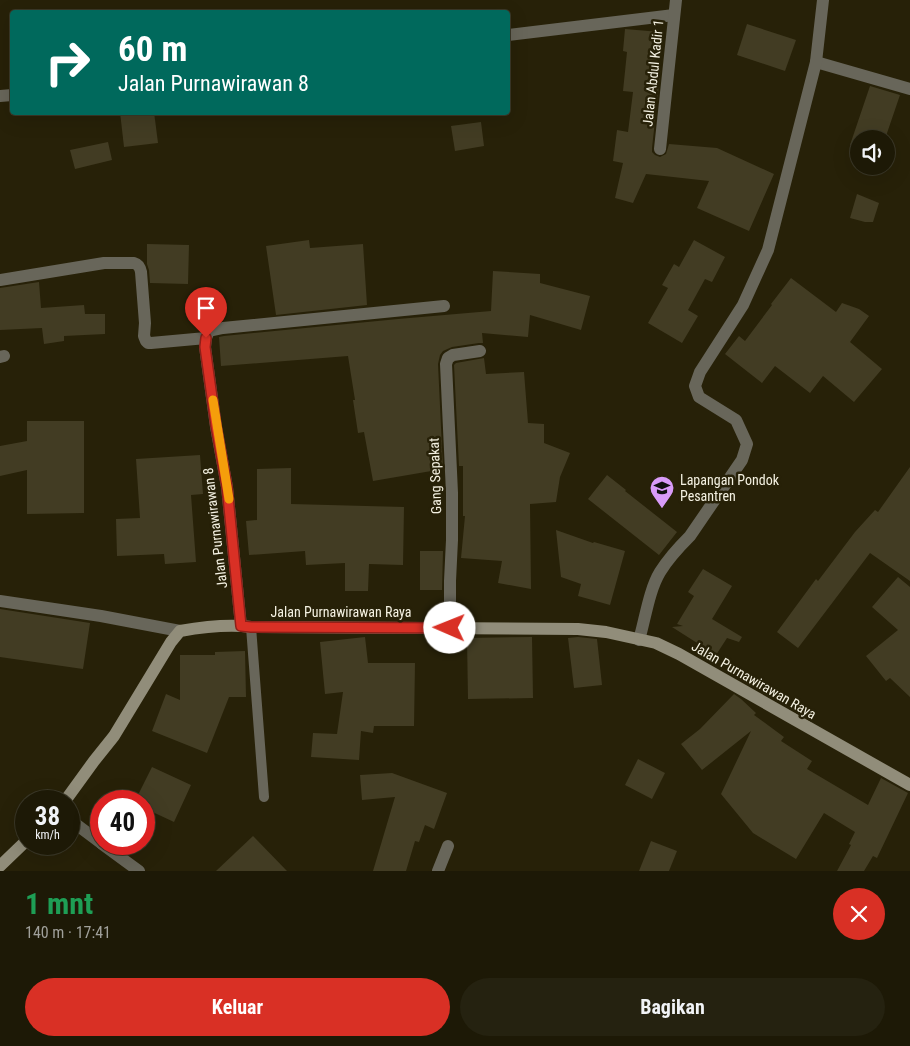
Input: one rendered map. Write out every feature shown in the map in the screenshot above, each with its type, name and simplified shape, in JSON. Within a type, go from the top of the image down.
[{"type":"street","name":"Jalan Abdul Kadir 1","points":[[660,149],[676,0]]},
{"type":"street","points":[[639,640],[652,589],[659,573],[690,536],[742,460],[747,444],[736,420],[699,397],[695,386],[700,372],[743,305],[768,250],[816,62],[823,0]]},
{"type":"street","points":[[510,35],[674,15]]},
{"type":"street","points":[[816,62],[910,89]]},
{"type":"street","points":[[0,280],[104,263],[137,264],[141,272],[145,322],[144,336],[148,343],[206,338],[209,331],[216,329],[444,306]]},
{"type":"street","name":"Jalan Purnawirawan 8","points":[[206,338],[205,347],[246,626]]},
{"type":"street","name":"Gang Sepakat","points":[[450,628],[452,492],[446,364],[448,358],[453,355],[480,351]]},
{"type":"street","points":[[0,601],[82,613],[180,631]]},
{"type":"street","name":"Jalan Purnawirawan Raya","points":[[180,631],[246,626],[578,629],[606,632],[656,644],[679,654],[910,785]]},
{"type":"street","points":[[73,790],[114,736],[170,642],[180,631]]},
{"type":"street","points":[[438,871],[448,846]]},
{"type":"street","points":[[0,866],[15,852]]},
{"type":"street","points":[[118,855],[139,871]]},
{"type":"lane","points":[[246,626],[264,797]]},
{"type":"building","points":[[747,24],[796,40],[785,71],[737,55]]},
{"type":"building","points":[[625,29],[660,32],[657,66],[661,66],[652,148],[652,152],[655,155],[660,157],[666,154],[669,144],[717,148],[774,174],[749,231],[697,208],[709,181],[646,174],[633,203],[615,198],[623,163],[613,161],[617,130],[628,132],[633,92],[623,91],[627,52],[623,51]]},
{"type":"building","points":[[870,86],[900,95],[888,130],[855,130]]},
{"type":"building","points":[[120,115],[154,115],[158,143],[124,147]]},
{"type":"building","points":[[481,122],[484,146],[455,151],[451,126]]},
{"type":"building","points":[[108,142],[112,160],[75,169],[70,150]]},
{"type":"building","points":[[857,194],[879,203],[873,222],[850,218]]},
{"type":"building","points":[[309,240],[310,248],[363,244],[367,305],[276,315],[266,246]]},
{"type":"building","points":[[694,240],[725,257],[712,282],[705,279],[688,310],[698,316],[682,343],[648,323],[668,288],[662,285],[674,264],[679,267]]},
{"type":"building","points":[[147,244],[189,245],[188,284],[150,283],[147,264]]},
{"type":"building","points":[[493,271],[540,274],[540,283],[590,296],[581,330],[530,315],[528,337],[482,333],[483,343],[452,347],[443,351],[438,364],[443,469],[373,481],[364,432],[358,433],[348,356],[221,366],[219,337],[491,311]]},
{"type":"building","points":[[791,278],[836,312],[842,303],[859,309],[869,316],[850,342],[882,369],[854,402],[823,376],[810,393],[775,366],[762,383],[725,354],[739,336],[745,341]]},
{"type":"building","points":[[39,282],[41,308],[84,305],[85,314],[105,314],[105,334],[64,336],[64,341],[44,344],[42,328],[0,330],[0,288]]},
{"type":"building","points":[[484,358],[486,374],[524,372],[528,423],[544,424],[544,443],[570,453],[560,477],[556,502],[530,504],[531,589],[498,583],[502,561],[461,558],[465,516],[463,516],[463,466],[459,466],[454,365]]},
{"type":"building","points":[[27,421],[84,421],[84,513],[27,514],[27,470],[0,476],[0,446],[27,441]]},
{"type":"building","points":[[200,455],[203,494],[191,495],[196,562],[165,564],[164,554],[117,556],[116,519],[140,518],[136,459]]},
{"type":"building","points":[[910,467],[910,581],[870,553],[798,648],[777,632],[816,579],[818,581],[855,532],[875,510],[878,512]]},
{"type":"building","points":[[291,468],[291,504],[404,507],[403,565],[369,564],[368,591],[345,591],[345,563],[306,565],[305,551],[249,555],[246,521],[257,520],[257,469]]},
{"type":"building","points":[[607,475],[677,532],[659,555],[588,499]]},
{"type":"building","points":[[556,530],[593,543],[625,551],[610,605],[578,596],[581,584],[561,577]]},
{"type":"building","points":[[420,551],[443,551],[442,590],[420,590]]},
{"type":"building","points":[[703,569],[732,586],[712,619],[742,637],[739,642],[727,638],[716,655],[672,627],[683,626],[677,624],[694,596],[688,592]]},
{"type":"building","points":[[898,577],[910,587],[910,697],[890,678],[886,681],[866,656],[898,630],[872,607]]},
{"type":"building","points":[[0,609],[90,623],[83,669],[0,657]]},
{"type":"building","points":[[365,637],[368,663],[415,663],[414,726],[374,726],[373,733],[361,731],[359,760],[311,757],[313,733],[337,734],[343,692],[325,694],[320,642]]},
{"type":"building","points":[[532,637],[533,698],[468,699],[467,638]]},
{"type":"building","points":[[568,638],[597,639],[602,685],[574,688]]},
{"type":"building","points":[[245,651],[246,697],[229,697],[207,753],[152,731],[166,694],[180,700],[180,655],[215,655],[215,652]]},
{"type":"building","points":[[734,694],[756,713],[754,715],[784,737],[781,741],[812,761],[807,769],[868,805],[881,778],[908,793],[877,858],[873,856],[864,871],[837,871],[851,845],[849,844],[855,832],[824,813],[796,859],[753,833],[721,794],[751,731],[702,770],[681,744],[700,729]]},
{"type":"building","points":[[638,759],[665,773],[652,799],[625,785]]},
{"type":"building","points":[[152,767],[191,785],[174,822],[155,813],[155,790],[140,790]]},
{"type":"building","points":[[392,773],[447,793],[434,829],[425,825],[419,842],[415,841],[406,871],[373,871],[395,797],[362,800],[360,775]]},
{"type":"building","points":[[253,836],[287,871],[216,871]]},
{"type":"building","points":[[651,841],[677,851],[669,871],[639,871]]},
{"type":"slow traffic","points":[[213,400],[229,499]]},
{"type":"place","name":"Lapangan Pondok Pesantren","points":[[662,509]]},
{"type":"route","points":[[206,338],[205,347],[216,426],[227,487],[241,626],[450,628]]}]
